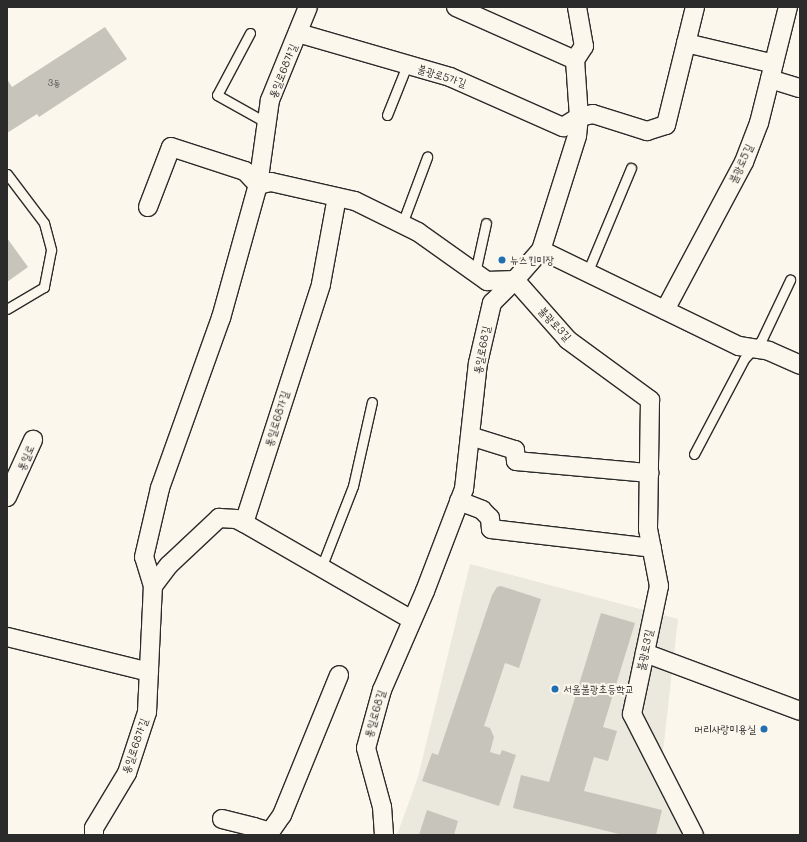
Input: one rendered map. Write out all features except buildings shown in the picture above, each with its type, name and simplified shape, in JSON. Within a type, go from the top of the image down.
[{"type":"street","name":"통일로68가길","points":[[94,835],[94,828],[127,773],[146,712],[153,586],[144,557],[160,488],[221,318],[258,185],[270,100],[308,7]]},
{"type":"street","points":[[456,7],[575,60]]},
{"type":"street","points":[[148,207],[171,147],[245,171],[258,185],[271,182],[355,201],[418,232],[486,281],[515,280],[541,250],[577,136],[579,117],[575,60],[584,46],[577,7]]},
{"type":"street","name":"불광로5가길","points":[[298,33],[450,77],[563,127],[579,117],[593,114],[648,131],[666,125],[694,7]]},
{"type":"street","name":"불광로5길","points":[[665,310],[744,162],[759,122],[788,7]]},
{"type":"street","points":[[686,43],[772,72],[800,88]]},
{"type":"street","name":"통일로68가길","points":[[244,523],[321,284],[337,197]]},
{"type":"street","points":[[541,250],[739,346],[769,351],[800,365]]},
{"type":"street","name":"통일로68길","points":[[384,835],[382,806],[366,748],[382,690],[412,620],[464,489],[478,363],[492,303],[515,280]]},
{"type":"street","name":"불광로3길","points":[[515,280],[568,340],[650,400],[648,528],[659,586],[632,714],[694,835]]},
{"type":"street","points":[[470,436],[516,450],[516,460],[649,473]]},
{"type":"street","name":"통일로","points":[[7,497],[33,440]]},
{"type":"street","points":[[459,501],[482,510],[490,518],[491,529],[652,548]]},
{"type":"street","points":[[153,586],[169,565],[219,518],[236,519],[412,620]]},
{"type":"street","points":[[7,637],[149,672]]},
{"type":"street","points":[[644,653],[800,711]]},
{"type":"street","points":[[222,819],[254,831],[270,832],[282,815],[339,675]]},
{"type":"lane","points":[[250,33],[217,95],[267,123]]},
{"type":"lane","points":[[387,115],[407,65]]},
{"type":"lane","points":[[402,224],[427,157]]},
{"type":"lane","points":[[588,273],[631,168]]},
{"type":"lane","points":[[7,174],[44,224],[51,250],[44,287],[7,309]]},
{"type":"lane","points":[[475,273],[486,222]]},
{"type":"lane","points":[[694,454],[744,359],[761,341],[790,280]]},
{"type":"lane","points":[[321,568],[353,486],[372,402]]},
{"type":"shaded area","name":"서울불광초등학교","points":[[470,564],[678,619],[662,760],[694,835],[397,835],[418,777]]},
{"type":"place","name":"뉴스킨미장","points":[[502,260]]},
{"type":"place","name":"서울불광초등학교","points":[[555,689]]},
{"type":"place","name":"머리사랑미용실","points":[[764,729]]}]
